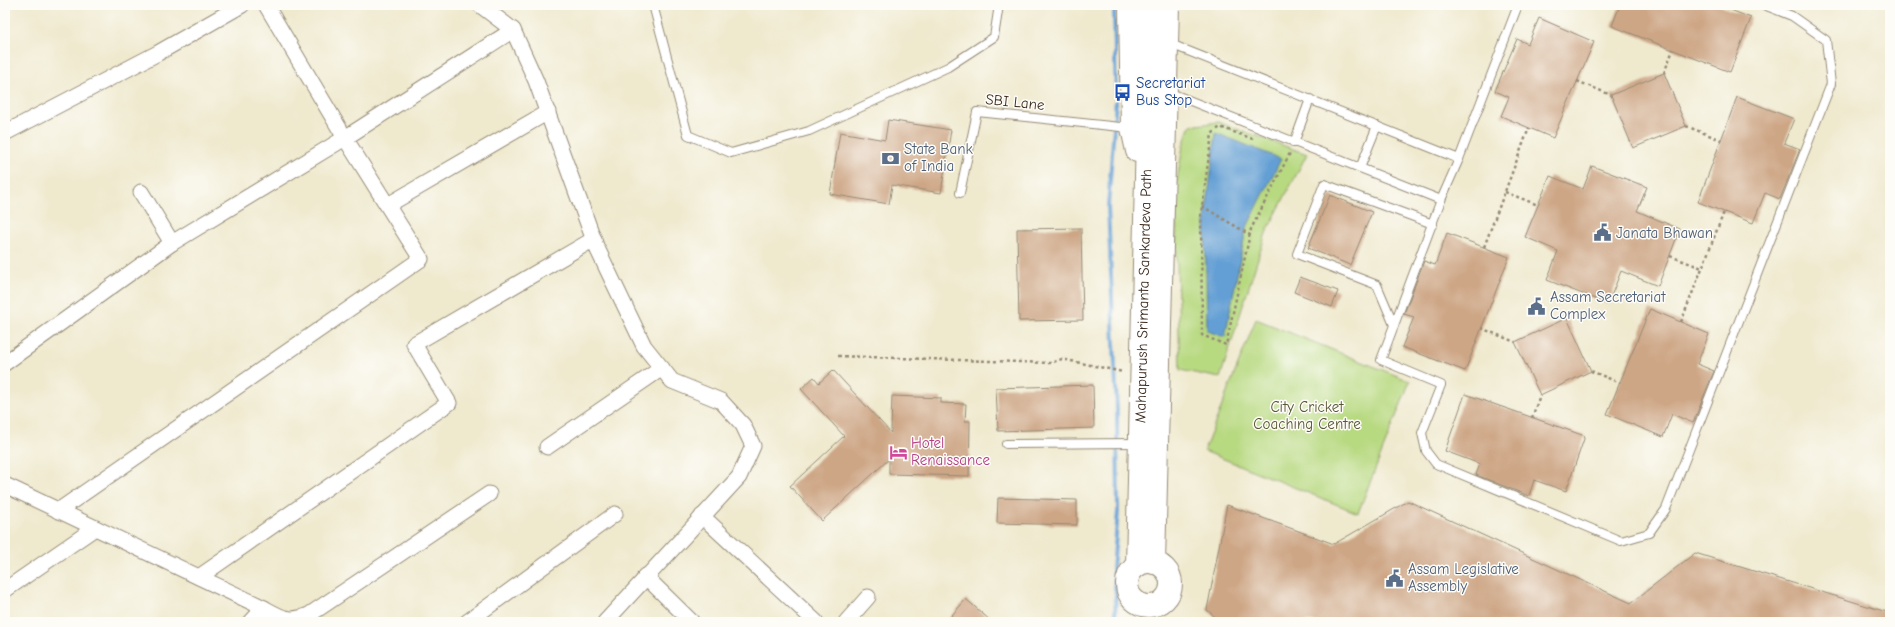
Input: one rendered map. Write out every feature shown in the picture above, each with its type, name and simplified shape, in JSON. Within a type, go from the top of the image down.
[{"type":"main road","name":"Mahapurush Srimanta Sankardeva Path","points":[[1130,5],[1126,128],[1147,170],[1133,443],[1145,564]]},
{"type":"main road","points":[[1147,170],[1158,40],[1150,5]]},
{"type":"main road","name":"Mahapurush Srimanta Sankardeva Path","points":[[1145,564],[1167,91],[1158,40],[1168,5]]},
{"type":"main road","points":[[1145,564],[1164,568],[1171,580],[1168,595],[1164,600],[1146,612],[1129,592],[1128,585],[1131,571],[1145,564]]},
{"type":"street","points":[[5,133],[158,53],[242,5]]},
{"type":"street","points":[[58,510],[421,259],[345,138],[266,5]]},
{"type":"street","points":[[480,5],[513,30],[536,81],[594,239],[644,346],[672,381],[721,401],[743,425],[753,446],[739,477],[645,576],[605,622]]},
{"type":"street","points":[[5,363],[172,243],[345,138],[513,30]]},
{"type":"street","points":[[388,205],[548,112]]},
{"type":"street","points":[[141,192],[172,243]]},
{"type":"street","points":[[199,577],[449,403],[414,344],[594,239]]},
{"type":"street","points":[[547,447],[662,368]]},
{"type":"street","points":[[5,485],[283,618],[296,620],[309,615],[488,494]]},
{"type":"street","points":[[467,622],[615,514]]},
{"type":"street","points":[[702,516],[816,622]]},
{"type":"street","points":[[5,590],[95,528]]},
{"type":"street","points":[[645,576],[692,622]]},
{"type":"street","points":[[846,622],[868,597]]},
{"type":"street","points":[[251,622],[264,608]]},
{"type":"lane","points":[[654,5],[688,135],[731,153],[809,131],[948,68],[994,36],[999,5]]},
{"type":"lane","points":[[1518,5],[1380,360],[1441,385],[1422,433],[1426,451],[1436,464],[1621,541],[1649,533],[1666,509],[1831,84],[1826,40],[1792,16],[1769,6]]},
{"type":"lane","points":[[1158,40],[1459,159]]},
{"type":"lane","points":[[1167,91],[1441,200]]},
{"type":"lane","points":[[1294,142],[1310,100]]},
{"type":"lane","name":"SBI Lane","points":[[960,193],[977,112],[1126,128]]},
{"type":"lane","points":[[1360,168],[1377,126]]},
{"type":"lane","points":[[1394,324],[1377,285],[1297,254],[1324,184],[1433,224]]},
{"type":"lane","points":[[1006,444],[1133,443]]},
{"type":"path","points":[[1664,73],[1673,50]]},
{"type":"path","points":[[1577,81],[1611,95]]},
{"type":"path","points":[[1686,126],[1721,140]]},
{"type":"path","points":[[1255,140],[1220,127],[1212,134],[1202,206],[1202,335],[1226,345],[1251,229],[1290,152]]},
{"type":"path","points":[[1484,248],[1530,128]]},
{"type":"path","points":[[1283,150],[1297,154]]},
{"type":"path","points":[[1505,192],[1538,205]]},
{"type":"path","points":[[1202,206],[1250,235]]},
{"type":"path","points":[[1681,322],[1724,212]]},
{"type":"path","points":[[1670,256],[1702,268]]},
{"type":"path","points":[[1481,328],[1516,342]]},
{"type":"path","points":[[838,356],[1050,362],[1062,359],[1123,372]]},
{"type":"path","points":[[1591,371],[1620,383]]},
{"type":"path","points":[[1532,418],[1540,395]]},
{"type":"green space","points":[[1218,122],[1307,154],[1266,233],[1220,378],[1180,370],[1175,192],[1183,146],[1190,126]]},
{"type":"green space","name":"City Cricket Coaching Centre","points":[[1256,319],[1410,381],[1358,513],[1204,451]]},
{"type":"water","points":[[1216,133],[1281,159],[1246,229],[1225,337],[1207,331],[1205,220]]},
{"type":"building","points":[[1620,5],[1718,5],[1751,18],[1730,72],[1612,26]]},
{"type":"building","points":[[1539,18],[1594,42],[1553,138],[1501,116],[1509,97],[1495,91],[1517,39],[1528,44]]},
{"type":"building","points":[[1664,73],[1686,126],[1633,148],[1611,95]]},
{"type":"building","name":"Janata Bhawan","points":[[1737,97],[1794,119],[1784,143],[1800,149],[1780,199],[1765,193],[1753,223],[1698,202]]},
{"type":"building","name":"State Bank of India","points":[[888,120],[951,130],[941,193],[892,185],[889,204],[830,194],[840,132],[885,140]]},
{"type":"building","name":"Janata Bhawan","points":[[1592,166],[1647,187],[1637,211],[1680,229],[1658,286],[1621,271],[1608,304],[1547,280],[1558,251],[1525,237],[1550,176],[1583,189]]},
{"type":"building","points":[[1330,195],[1372,212],[1350,265],[1308,248]]},
{"type":"building","points":[[1081,228],[1083,320],[1019,321],[1017,229]]},
{"type":"building","points":[[1447,233],[1509,257],[1465,371],[1402,347],[1414,317],[1404,314],[1424,261],[1435,265]]},
{"type":"building","points":[[1300,277],[1338,291],[1332,307],[1294,292]]},
{"type":"building","points":[[1650,309],[1709,334],[1697,364],[1714,371],[1693,423],[1672,414],[1663,437],[1607,414]]},
{"type":"building","points":[[1567,318],[1591,371],[1540,395],[1515,342]]},
{"type":"building","name":"Hotel Renaissance","points":[[833,370],[891,433],[892,396],[941,398],[941,403],[966,404],[965,421],[970,421],[969,476],[889,474],[889,459],[822,521],[790,486],[844,436],[801,389],[814,377],[819,383]]},
{"type":"building","points":[[1093,385],[1094,428],[998,431],[996,388]]},
{"type":"building","points":[[1465,394],[1585,436],[1566,491],[1534,480],[1529,496],[1476,475],[1480,464],[1445,451]]},
{"type":"building","points":[[998,498],[1077,500],[1077,525],[997,523]]},
{"type":"building","name":"Assam Legislative Assembly","points":[[1408,501],[1631,603],[1695,553],[1890,613],[1890,622],[1221,622],[1207,610],[1227,505],[1334,544]]},
{"type":"building","points":[[966,599],[992,622],[946,622]]},
{"type":"waterway","points":[[1114,5],[1116,100],[1108,207],[1117,411],[1118,512],[1113,568],[1116,594],[1115,622]]},
{"type":"place","name":"Secretariat Bus Stop","points":[[1123,92]]},
{"type":"place","name":"State Bank of India","points":[[891,158]]},
{"type":"place","name":"Janata Bhawan","points":[[1603,233]]},
{"type":"place","name":"Assam Secretariat Complex","points":[[1537,306]]},
{"type":"place","name":"Hotel Renaissance","points":[[898,452]]},
{"type":"place","name":"Assam Legislative Assembly","points":[[1395,578]]}]
